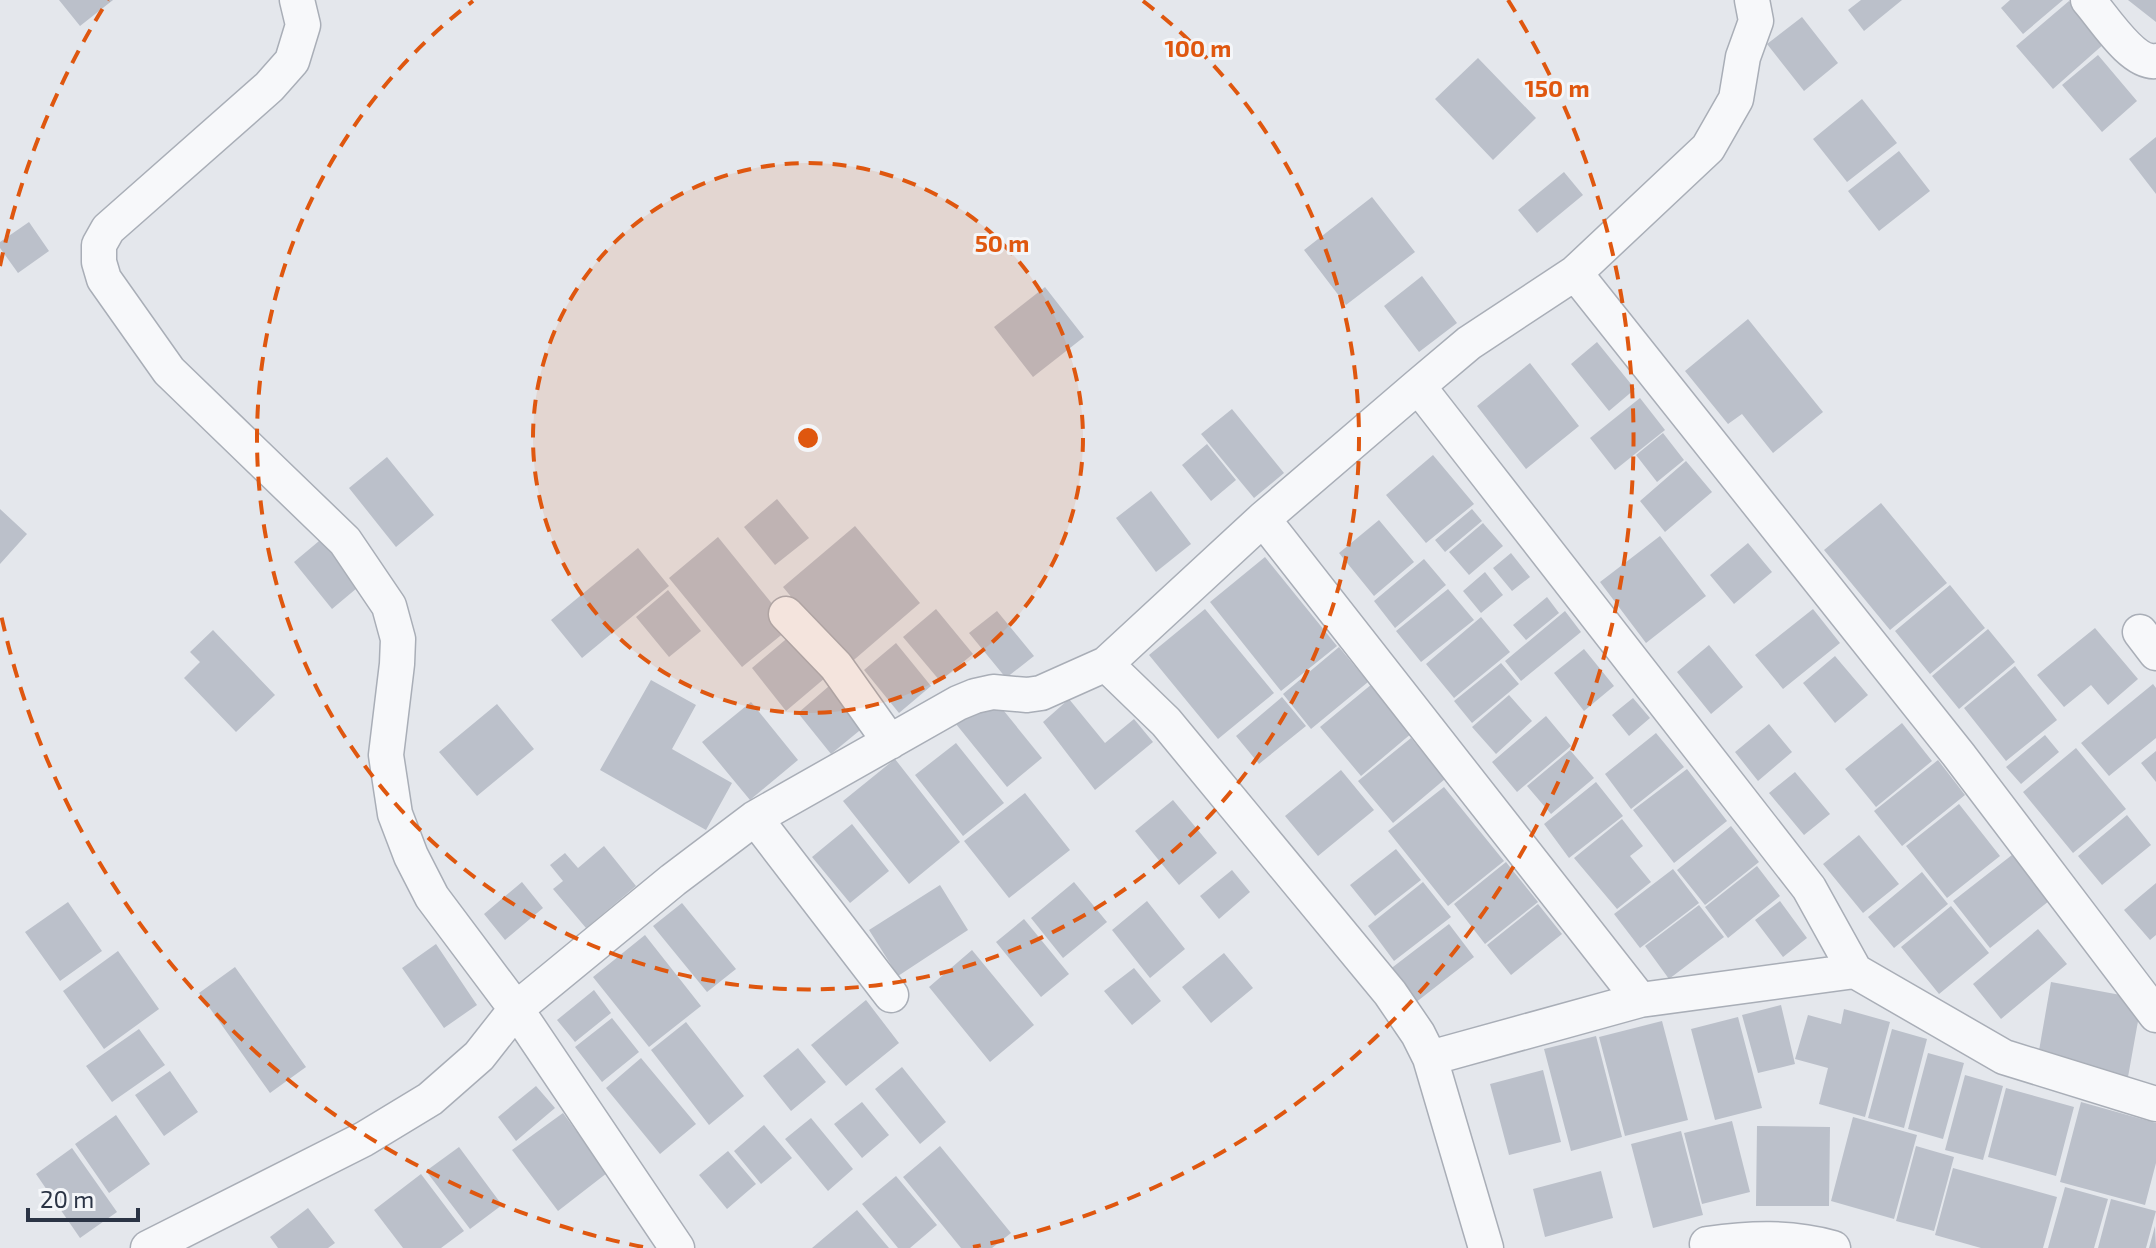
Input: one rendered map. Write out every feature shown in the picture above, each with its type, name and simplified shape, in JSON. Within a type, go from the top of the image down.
[{"type":"street","points":[[297,0],[303,25],[292,61],[269,87],[108,229],[99,245],[99,262],[113,295],[169,371],[345,541],[389,606],[398,639],[386,755],[395,814],[411,856],[432,897],[516,1009],[677,1248]]},
{"type":"street","points":[[148,1248],[364,1139],[430,1099],[479,1056],[516,1009],[673,880],[755,818],[975,696],[993,692],[1041,693],[1106,664],[1263,519],[1469,343],[1575,273],[1708,148],[1736,99],[1743,57],[1756,21],[1752,0]]},
{"type":"street","points":[[2088,0],[2135,56],[2147,62],[2156,61]]},
{"type":"street","points":[[1575,273],[1958,754],[2156,1015]]},
{"type":"street","points":[[1418,386],[1809,888],[1855,971],[2004,1057],[2156,1104]]},
{"type":"street","points":[[1263,519],[1640,1000]]},
{"type":"street","points":[[786,614],[836,666],[890,742]]},
{"type":"street","points":[[1106,664],[1166,722],[1390,993],[1418,1034],[1430,1058],[1486,1248]]},
{"type":"street","points":[[755,818],[891,995]]},
{"type":"street","points":[[1430,1058],[1640,1000],[1855,971]]},
{"type":"street","points":[[1701,1247],[1758,1237],[1809,1241],[1833,1248]]},
{"type":"building","points":[[59,0],[113,0],[80,26]]},
{"type":"building","points":[[1861,0],[1902,0],[1864,31],[1848,10]]},
{"type":"building","points":[[2010,0],[2063,0],[2023,34],[2001,8]]},
{"type":"building","points":[[2128,0],[2156,0],[2156,22]]},
{"type":"building","points":[[2069,1],[2105,43],[2053,89],[2016,46]]},
{"type":"building","points":[[1802,17],[1838,63],[1804,91],[1767,44]]},
{"type":"building","points":[[2098,55],[2137,101],[2102,132],[2062,85]]},
{"type":"building","points":[[1478,58],[1536,118],[1493,160],[1435,99]]},
{"type":"building","points":[[1862,99],[1897,143],[1847,182],[1813,139]]},
{"type":"building","points":[[2156,137],[2156,194],[2129,159]]},
{"type":"building","points":[[1899,151],[1930,191],[1879,231],[1848,191]]},
{"type":"building","points":[[1564,172],[1583,195],[1537,233],[1518,210]]},
{"type":"building","points":[[1372,197],[1415,252],[1346,305],[1304,250]]},
{"type":"building","points":[[29,222],[49,251],[18,273],[0,248],[0,242]]},
{"type":"building","points":[[1422,276],[1457,323],[1419,352],[1384,306]]},
{"type":"building","points":[[1045,287],[1084,337],[1033,377],[994,327]]},
{"type":"building","points":[[1748,319],[1823,412],[1773,453],[1742,414],[1728,424],[1685,371]]},
{"type":"building","points":[[1597,342],[1635,389],[1609,411],[1571,364]]},
{"type":"building","points":[[1530,363],[1579,426],[1526,469],[1477,406]]},
{"type":"building","points":[[1640,398],[1665,430],[1615,470],[1590,438]]},
{"type":"building","points":[[1232,409],[1284,473],[1254,498],[1201,434]]},
{"type":"building","points":[[1663,433],[1684,460],[1657,482],[1636,455]]},
{"type":"building","points":[[1207,444],[1236,480],[1211,501],[1182,465]]},
{"type":"building","points":[[1433,455],[1474,504],[1426,543],[1386,495]]},
{"type":"building","points":[[387,457],[434,515],[396,547],[349,488]]},
{"type":"building","points":[[1686,461],[1712,492],[1665,532],[1640,501]]},
{"type":"building","points":[[1151,491],[1191,544],[1156,572],[1116,518]]},
{"type":"building","points":[[777,499],[809,538],[775,565],[744,527]]},
{"type":"building","points":[[1881,503],[1947,583],[1890,630],[1824,550]]},
{"type":"building","points":[[0,509],[27,534],[0,564]]},
{"type":"building","points":[[1472,509],[1482,521],[1445,552],[1435,540]]},
{"type":"building","points":[[1379,520],[1414,562],[1374,596],[1339,553]]},
{"type":"building","points":[[1483,523],[1503,546],[1469,575],[1449,552]]},
{"type":"building","points":[[855,526],[920,603],[848,665],[783,587]]},
{"type":"building","points":[[325,536],[363,583],[332,609],[294,562]]},
{"type":"building","points":[[1660,536],[1706,596],[1646,643],[1600,582]]},
{"type":"building","points":[[718,537],[791,627],[742,667],[669,578]]},
{"type":"building","points":[[1748,543],[1772,572],[1734,604],[1710,575]]},
{"type":"building","points":[[638,548],[669,586],[582,658],[551,620]]},
{"type":"building","points":[[1511,553],[1530,577],[1512,591],[1493,568]]},
{"type":"building","points":[[1265,557],[1337,646],[1281,691],[1210,602]]},
{"type":"building","points":[[1424,559],[1446,585],[1395,628],[1374,601]]},
{"type":"building","points":[[1485,572],[1503,595],[1481,613],[1463,591]]},
{"type":"building","points":[[1950,585],[1985,628],[1930,674],[1895,631]]},
{"type":"building","points":[[1448,589],[1474,620],[1421,662],[1396,631]]},
{"type":"building","points":[[668,590],[701,631],[669,657],[636,617]]},
{"type":"building","points":[[1547,597],[1559,613],[1526,640],[1513,625]]},
{"type":"building","points":[[936,609],[973,654],[940,681],[903,637]]},
{"type":"building","points":[[1205,609],[1274,693],[1218,739],[1149,655]]},
{"type":"building","points":[[1813,609],[1840,643],[1783,689],[1755,655]]},
{"type":"building","points":[[997,611],[1034,656],[1006,678],[969,633]]},
{"type":"building","points":[[1565,611],[1581,632],[1521,681],[1505,661]]},
{"type":"building","points":[[1481,617],[1510,652],[1454,698],[1426,664]]},
{"type":"building","points":[[2095,628],[2138,679],[2108,705],[2091,685],[2064,707],[2037,675]]},
{"type":"building","points":[[1988,629],[2015,662],[1959,709],[1932,676]]},
{"type":"building","points":[[213,630],[275,695],[236,732],[184,678],[200,662],[190,652]]},
{"type":"building","points":[[791,635],[825,678],[786,711],[752,668]]},
{"type":"building","points":[[896,643],[931,686],[899,713],[864,670]]},
{"type":"building","points":[[1709,645],[1743,687],[1711,714],[1677,672]]},
{"type":"building","points":[[1339,647],[1368,682],[1311,729],[1283,694]]},
{"type":"building","points":[[1584,649],[1614,686],[1584,711],[1554,673]]},
{"type":"building","points":[[1835,656],[1868,695],[1835,723],[1803,683]]},
{"type":"building","points":[[1501,663],[1519,684],[1472,723],[1454,701]]},
{"type":"building","points":[[2015,666],[2057,720],[2006,761],[1964,708]]},
{"type":"building","points":[[651,680],[696,705],[672,749],[732,783],[706,830],[600,770]]},
{"type":"building","points":[[836,680],[870,722],[831,754],[798,713]]},
{"type":"building","points":[[1372,684],[1412,733],[1361,776],[1320,727]]},
{"type":"building","points":[[2153,684],[2156,688],[2156,738],[2109,776],[2081,743]]},
{"type":"building","points":[[991,695],[1042,758],[1007,787],[956,724]]},
{"type":"building","points":[[1509,695],[1532,721],[1496,754],[1472,727]]},
{"type":"building","points":[[1282,697],[1306,726],[1259,764],[1236,736]]},
{"type":"building","points":[[1633,698],[1650,718],[1629,736],[1612,715]]},
{"type":"building","points":[[1069,699],[1105,743],[1134,719],[1153,742],[1095,790],[1043,722]]},
{"type":"building","points":[[751,702],[798,760],[750,800],[702,742]]},
{"type":"building","points":[[497,704],[534,749],[477,796],[439,752]]},
{"type":"building","points":[[1546,716],[1571,746],[1517,792],[1492,762]]},
{"type":"building","points":[[1902,723],[1932,761],[1876,807],[1845,769]]},
{"type":"building","points":[[1769,724],[1792,752],[1758,781],[1735,752]]},
{"type":"building","points":[[1656,733],[1684,767],[1631,809],[1605,774]]},
{"type":"building","points":[[2045,735],[2059,752],[2021,784],[2006,767]]},
{"type":"building","points":[[1411,738],[1445,779],[1393,823],[1358,781]]},
{"type":"building","points":[[956,743],[1004,803],[963,836],[915,775]]},
{"type":"building","points":[[2076,748],[2126,809],[2073,853],[2023,792]]},
{"type":"building","points":[[1570,750],[1594,778],[1551,814],[1527,786]]},
{"type":"building","points":[[2156,751],[2156,782],[2141,763]]},
{"type":"building","points":[[895,759],[960,842],[909,884],[843,801]]},
{"type":"building","points":[[1938,760],[1965,795],[1902,846],[1874,811]]},
{"type":"building","points":[[1687,769],[1727,821],[1674,863],[1633,810]]},
{"type":"building","points":[[1341,770],[1374,810],[1318,856],[1285,816]]},
{"type":"building","points":[[1795,772],[1830,814],[1804,835],[1769,793]]},
{"type":"building","points":[[1596,782],[1623,816],[1569,858],[1544,824]]},
{"type":"building","points":[[1444,787],[1504,861],[1448,906],[1388,831]]},
{"type":"building","points":[[1025,793],[1070,850],[1009,898],[964,841]]},
{"type":"building","points":[[1173,800],[1217,853],[1179,885],[1135,831]]},
{"type":"building","points":[[1959,804],[2000,856],[1947,898],[1906,846]]},
{"type":"building","points":[[2127,815],[2151,845],[2102,885],[2078,856]]},
{"type":"building","points":[[1622,819],[1643,846],[1630,856],[1651,882],[1617,909],[1574,858]]},
{"type":"building","points":[[852,824],[889,871],[850,903],[812,857]]},
{"type":"building","points":[[1731,826],[1759,862],[1705,905],[1677,870]]},
{"type":"building","points":[[1859,835],[1899,884],[1863,913],[1823,864]]},
{"type":"building","points":[[604,846],[636,886],[586,928],[553,889],[563,881],[550,865],[565,853],[578,868]]},
{"type":"building","points":[[1396,849],[1421,880],[1375,916],[1350,885]]},
{"type":"building","points":[[2012,855],[2049,901],[1990,948],[1953,901]]},
{"type":"building","points":[[1506,862],[1538,902],[1485,944],[1454,904]]},
{"type":"building","points":[[1757,866],[1780,896],[1728,938],[1705,907]]},
{"type":"building","points":[[1673,869],[1699,903],[1640,948],[1614,914]]},
{"type":"building","points":[[1232,870],[1250,892],[1219,919],[1200,896]]},
{"type":"building","points":[[1922,872],[1948,904],[1894,948],[1868,917]]},
{"type":"building","points":[[522,882],[543,908],[505,940],[484,914]]},
{"type":"building","points":[[1074,882],[1107,922],[1063,958],[1031,918]]},
{"type":"building","points":[[1423,882],[1451,917],[1394,961],[1368,926]]},
{"type":"building","points":[[2156,883],[2156,935],[2150,940],[2124,910]]},
{"type":"building","points":[[940,885],[968,930],[898,976],[869,930]]},
{"type":"building","points":[[1147,901],[1185,949],[1150,978],[1112,930]]},
{"type":"building","points":[[1780,901],[1807,938],[1783,957],[1755,920]]},
{"type":"building","points":[[68,902],[102,951],[60,981],[25,932]]},
{"type":"building","points":[[682,903],[736,969],[707,992],[653,926]]},
{"type":"building","points":[[1538,904],[1562,934],[1511,975],[1487,945]]},
{"type":"building","points":[[1699,905],[1724,937],[1669,979],[1645,946]]},
{"type":"building","points":[[1951,906],[1989,953],[1939,994],[1901,947]]},
{"type":"building","points":[[1024,919],[1069,974],[1041,997],[996,942]]},
{"type":"building","points":[[1449,924],[1474,957],[1415,1003],[1389,970]]},
{"type":"building","points":[[2038,929],[2067,964],[2001,1019],[1973,984]]},
{"type":"building","points":[[645,935],[701,1006],[649,1047],[593,977]]},
{"type":"building","points":[[436,944],[477,1005],[444,1028],[402,968]]},
{"type":"building","points":[[972,950],[1034,1025],[990,1062],[929,987]]},
{"type":"building","points":[[118,951],[159,1009],[104,1049],[63,991]]},
{"type":"building","points":[[1224,953],[1253,988],[1211,1023],[1182,987]]},
{"type":"building","points":[[235,967],[306,1067],[270,1093],[199,993]]},
{"type":"building","points":[[1134,968],[1161,1001],[1132,1025],[1104,991]]},
{"type":"building","points":[[2051,982],[2142,999],[2128,1077],[2037,1062]]},
{"type":"building","points":[[594,990],[611,1013],[575,1042],[557,1020]]},
{"type":"building","points":[[866,1000],[899,1043],[846,1086],[811,1045]]},
{"type":"building","points":[[1781,1005],[1795,1064],[1758,1073],[1742,1015]]},
{"type":"building","points":[[1844,1009],[1890,1022],[1865,1117],[1819,1104],[1828,1068],[1795,1059],[1808,1015],[1841,1024]]},
{"type":"building","points":[[1738,1017],[1762,1108],[1715,1120],[1691,1029]]},
{"type":"building","points":[[612,1018],[639,1052],[602,1082],[575,1047]]},
{"type":"building","points":[[1662,1021],[1688,1120],[1625,1136],[1599,1037]]},
{"type":"building","points":[[686,1022],[744,1096],[709,1125],[651,1050]]},
{"type":"building","points":[[139,1029],[165,1065],[112,1102],[86,1066]]},
{"type":"building","points":[[1892,1029],[1927,1039],[1904,1128],[1868,1118]]},
{"type":"building","points":[[1596,1036],[1622,1137],[1571,1151],[1544,1049]]},
{"type":"building","points":[[798,1048],[826,1082],[791,1111],[763,1076]]},
{"type":"building","points":[[1928,1053],[1964,1063],[1943,1139],[1908,1129]]},
{"type":"building","points":[[641,1058],[696,1124],[660,1154],[606,1088]]},
{"type":"building","points":[[902,1067],[946,1122],[920,1144],[875,1089]]},
{"type":"building","points":[[1543,1070],[1561,1142],[1509,1155],[1490,1084]]},
{"type":"building","points":[[170,1071],[198,1112],[164,1136],[135,1095]]},
{"type":"building","points":[[1965,1075],[2003,1086],[1983,1160],[1945,1150]]},
{"type":"building","points":[[536,1086],[555,1108],[516,1141],[498,1117]]},
{"type":"building","points":[[2006,1088],[2074,1107],[2056,1176],[1988,1157]]},
{"type":"building","points":[[862,1102],[889,1135],[862,1158],[834,1124]]},
{"type":"building","points":[[2081,1102],[2156,1123],[2156,1163],[2145,1205],[2060,1182]]},
{"type":"building","points":[[563,1113],[607,1173],[558,1211],[512,1150]]},
{"type":"building","points":[[116,1115],[150,1164],[109,1193],[75,1144]]},
{"type":"building","points":[[1853,1117],[1917,1135],[1894,1219],[1831,1201]]},
{"type":"building","points":[[811,1118],[853,1169],[828,1191],[785,1139]]},
{"type":"building","points":[[1732,1121],[1750,1192],[1702,1204],[1684,1133]]},
{"type":"building","points":[[764,1125],[792,1158],[761,1184],[734,1151]]},
{"type":"building","points":[[1757,1126],[1830,1127],[1829,1206],[1756,1206]]},
{"type":"building","points":[[1681,1131],[1703,1215],[1653,1228],[1631,1144]]},
{"type":"building","points":[[940,1146],[1011,1233],[992,1248],[961,1248],[903,1177]]},
{"type":"building","points":[[1916,1146],[1954,1157],[1934,1231],[1896,1221]]},
{"type":"building","points":[[459,1147],[502,1205],[470,1229],[426,1171]]},
{"type":"building","points":[[72,1148],[117,1212],[80,1238],[36,1174]]},
{"type":"building","points":[[728,1151],[756,1184],[727,1209],[699,1175]]},
{"type":"building","points":[[1953,1168],[2057,1197],[2043,1248],[1981,1248],[1935,1235]]},
{"type":"building","points":[[1601,1171],[1613,1218],[1545,1237],[1533,1189]]},
{"type":"building","points":[[421,1174],[464,1231],[441,1248],[403,1248],[374,1210]]},
{"type":"building","points":[[896,1176],[937,1225],[910,1248],[898,1248],[862,1204]]},
{"type":"building","points":[[2065,1187],[2108,1199],[2094,1248],[2048,1248]]},
{"type":"building","points":[[2111,1199],[2156,1211],[2146,1248],[2098,1248]]},
{"type":"building","points":[[308,1208],[335,1243],[328,1248],[278,1248],[270,1237]]},
{"type":"building","points":[[857,1210],[889,1248],[812,1248]]},
{"type":"building","points":[[2155,1226],[2156,1248],[2149,1248]]}]
